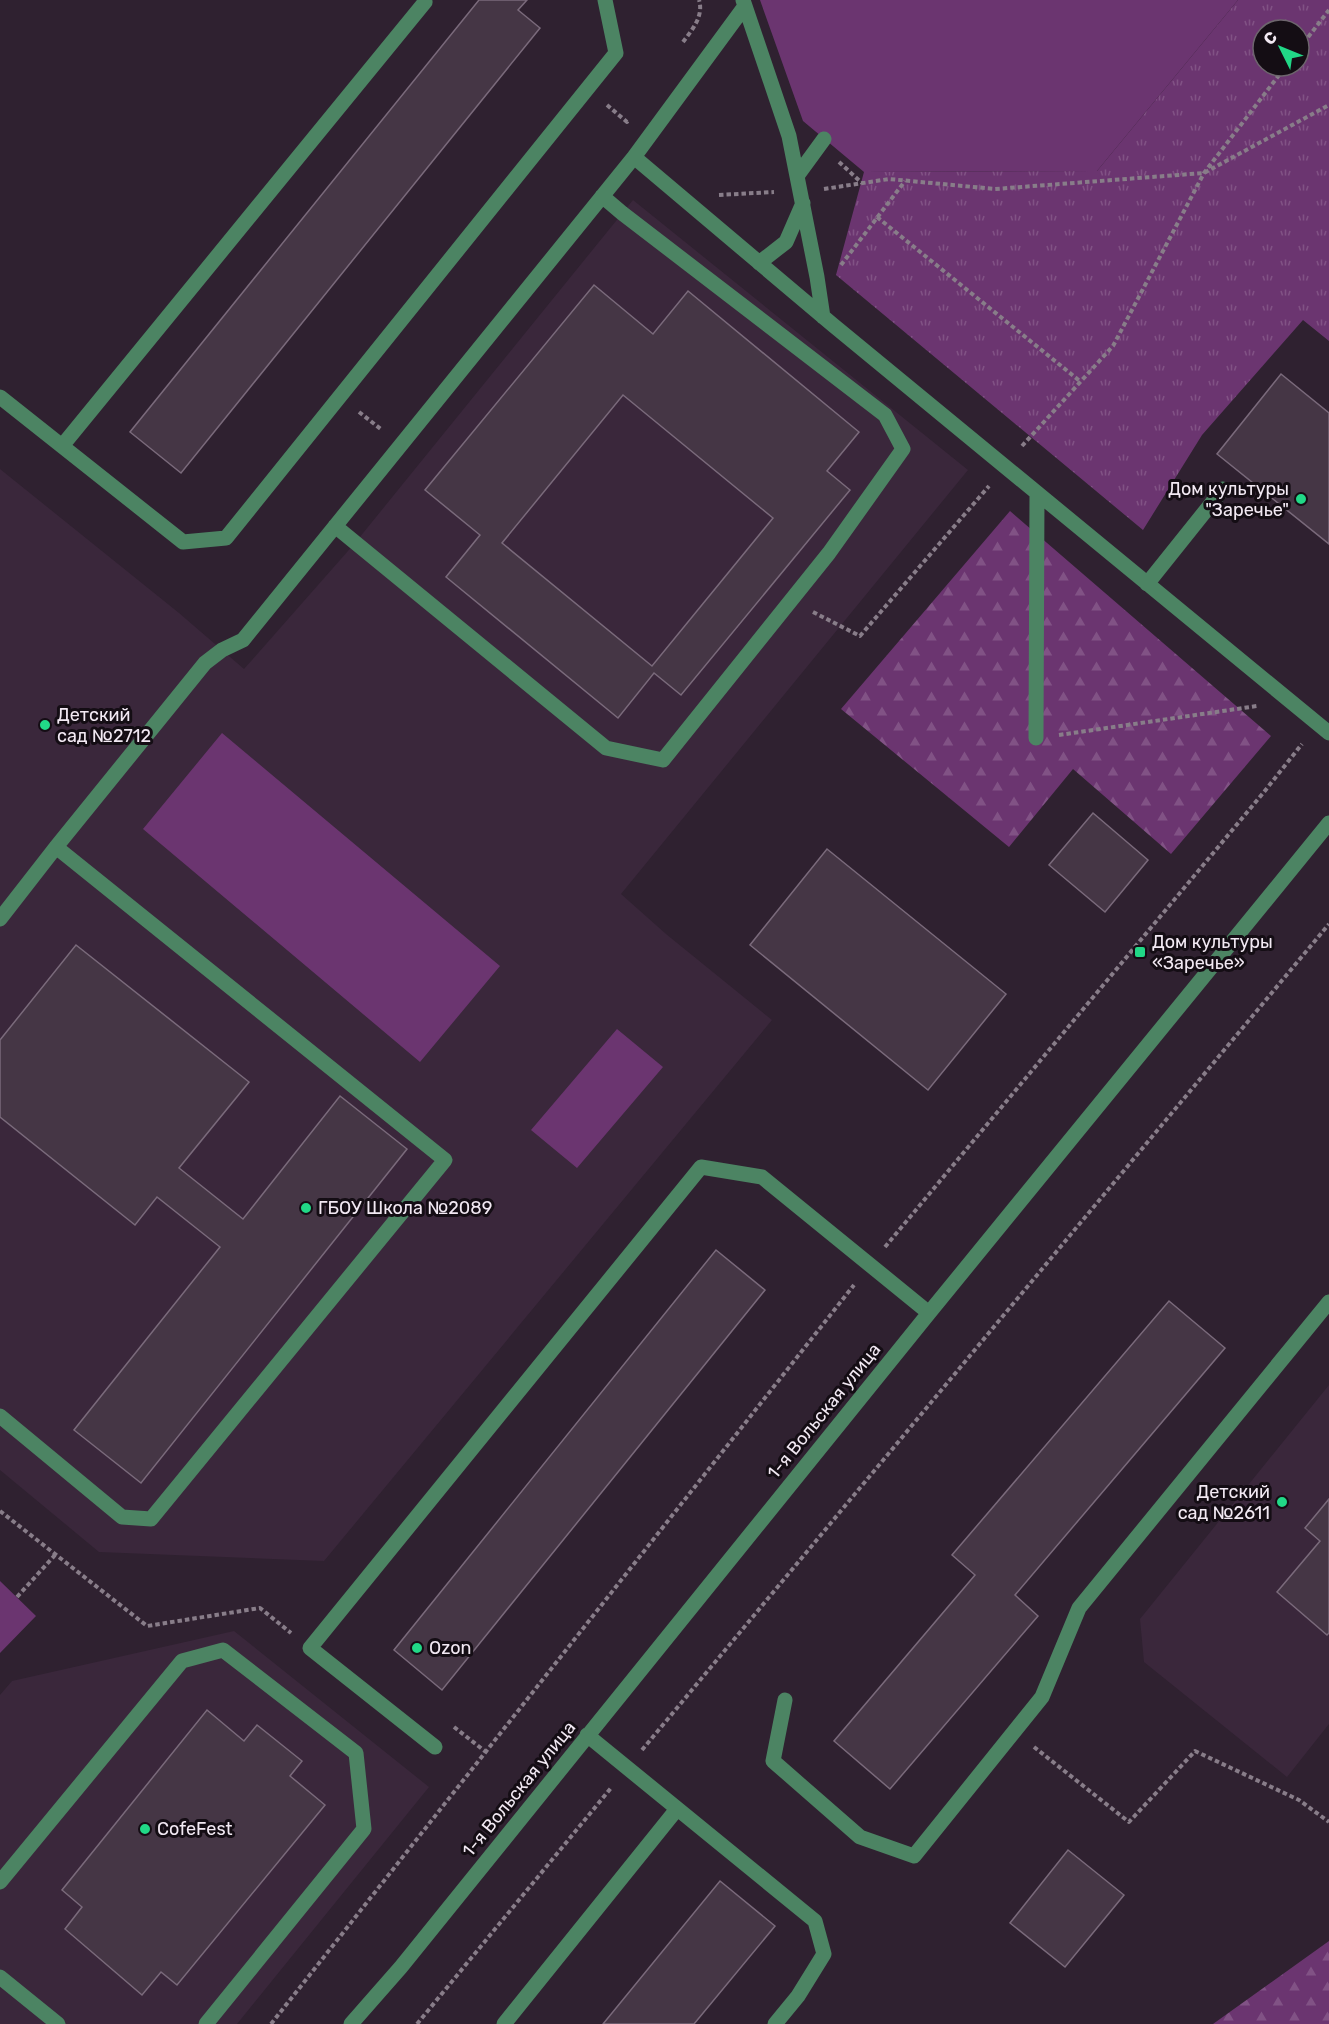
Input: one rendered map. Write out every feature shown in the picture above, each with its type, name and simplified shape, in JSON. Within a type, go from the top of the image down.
[{"type":"street","points":[[62,446],[418,12],[424,0]]},
{"type":"street","points":[[0,397],[183,542],[226,538],[616,53],[605,0]]},
{"type":"street","points":[[0,919],[205,663],[222,650],[243,640],[634,157],[744,3]]},
{"type":"street","points":[[744,3],[789,136],[823,317]]},
{"type":"street","points":[[759,263],[786,242],[800,190],[824,139]]},
{"type":"street","points":[[634,157],[823,317],[1329,733]]},
{"type":"street","points":[[335,526],[606,748],[663,760],[829,553],[903,449],[885,415],[602,196]]},
{"type":"street","points":[[1147,584],[1223,489]]},
{"type":"street","points":[[1036,738],[1037,493]]},
{"type":"street","name":"1-я Вольская улица","points":[[351,2024],[408,1957],[928,1313],[1329,823]]},
{"type":"street","points":[[0,1416],[122,1518],[151,1519],[445,1160],[56,847]]},
{"type":"street","points":[[435,1747],[310,1648],[701,1167],[762,1177],[928,1313]]},
{"type":"street","points":[[785,1700],[772,1761],[860,1837],[914,1856],[1042,1697],[1078,1608],[1329,1302]]},
{"type":"street","points":[[0,1882],[182,1661],[223,1650],[356,1753],[364,1829],[206,2024]]},
{"type":"street","points":[[587,1736],[815,1921],[824,1954],[798,1996],[775,2024]]},
{"type":"street","points":[[504,2024],[677,1809]]},
{"type":"street","points":[[0,1977],[58,2024]]},
{"type":"path","points":[[678,50],[697,22],[699,0]]},
{"type":"path","points":[[1311,33],[1329,10]]},
{"type":"path","points":[[1022,446],[1113,346],[1204,173],[1277,78]]},
{"type":"path","points":[[717,195],[800,190],[889,179],[995,189],[1204,173],[1329,105]]},
{"type":"path","points":[[627,122],[633,113]]},
{"type":"path","points":[[840,265],[905,181]]},
{"type":"path","points":[[877,217],[1081,382]]},
{"type":"path","points":[[339,397],[401,445]]},
{"type":"path","points":[[790,601],[860,636],[990,485]]},
{"type":"path","points":[[1036,738],[1257,706],[1267,709]]},
{"type":"path","points":[[271,2024],[870,1265],[1304,742]]},
{"type":"path","points":[[417,2024],[1329,924]]},
{"type":"path","points":[[0,1511],[147,1626],[261,1608],[310,1648]]},
{"type":"path","points":[[17,1597],[55,1555]]},
{"type":"path","points":[[1014,1731],[1129,1822],[1195,1751],[1299,1800],[1329,1822]]},
{"type":"shaded area","points":[[633,200],[968,470],[621,894],[666,934],[772,1020],[324,1561],[99,1552],[0,1470],[0,469],[179,613],[244,669],[355,543]]},
{"type":"shaded area","name":"Детский сад №2611","points":[[1329,1385],[1329,1724],[1287,1777],[1144,1662],[1140,1619]]},
{"type":"shaded area","points":[[234,1631],[429,1787],[237,2024],[0,2024],[0,1695],[12,1681]]},
{"type":"green space","points":[[760,0],[1238,0],[1097,171],[864,172],[803,121]]},
{"type":"green space","points":[[1238,0],[1329,0],[1329,341],[1303,320],[1202,435],[1143,530],[836,275],[864,172],[1097,171]]},
{"type":"green space","points":[[1010,511],[1271,736],[1171,854],[1073,769],[1009,847],[841,709]]},
{"type":"green space","points":[[222,733],[500,966],[420,1062],[143,829]]},
{"type":"green space","points":[[617,1029],[663,1067],[577,1168],[531,1130]]},
{"type":"green space","points":[[0,1581],[36,1616],[0,1653]]},
{"type":"green space","points":[[1329,1941],[1329,2024],[1213,2024]]},
{"type":"building","points":[[479,0],[527,0],[518,10],[540,28],[181,473],[130,432]]},
{"type":"building","points":[[594,285],[653,334],[688,291],[859,432],[827,471],[850,490],[681,695],[654,673],[618,718],[446,577],[480,535],[425,490]],"holes":[[[623,395],[773,518],[652,666],[502,543]]]},
{"type":"building","name":"Дом культуры \"Заречье\"","points":[[1281,374],[1329,413],[1329,544],[1217,454]]},
{"type":"building","points":[[1093,813],[1148,860],[1105,912],[1049,865]]},
{"type":"building","points":[[827,849],[1006,994],[928,1090],[750,945]]},
{"type":"building","name":"ГБОУ Школа №2089","points":[[76,945],[249,1082],[179,1168],[243,1219],[340,1096],[407,1149],[141,1483],[74,1430],[220,1247],[157,1197],[135,1225],[0,1117],[0,1040]]},
{"type":"building","points":[[716,1250],[765,1290],[442,1690],[394,1650]]},
{"type":"building","points":[[1169,1301],[1225,1348],[1015,1595],[1038,1616],[890,1789],[834,1741],[975,1575],[952,1555]]},
{"type":"building","points":[[1329,1499],[1329,1633],[1327,1635],[1277,1592],[1320,1541],[1305,1528]]},
{"type":"building","points":[[207,1710],[244,1741],[257,1725],[302,1761],[290,1776],[325,1805],[177,1985],[161,1972],[142,1995],[65,1929],[82,1907],[62,1890]]},
{"type":"building","points":[[1068,1850],[1124,1895],[1065,1967],[1010,1923]]},
{"type":"building","points":[[720,1881],[775,1926],[694,2024],[603,2024]]},
{"type":"place","name":"Дом культуры \"Заречье\"","points":[[1301,499]]},
{"type":"place","name":"Детский сад №2712","points":[[45,725]]},
{"type":"place","name":"Дом культуры «Заречье»","points":[[1140,952]]},
{"type":"place","name":"ГБОУ Школа №2089","points":[[306,1208]]},
{"type":"place","name":"Детский сад №2611","points":[[1282,1502]]},
{"type":"place","name":"Ozon","points":[[417,1648]]},
{"type":"place","name":"CofeFest","points":[[145,1829]]}]
